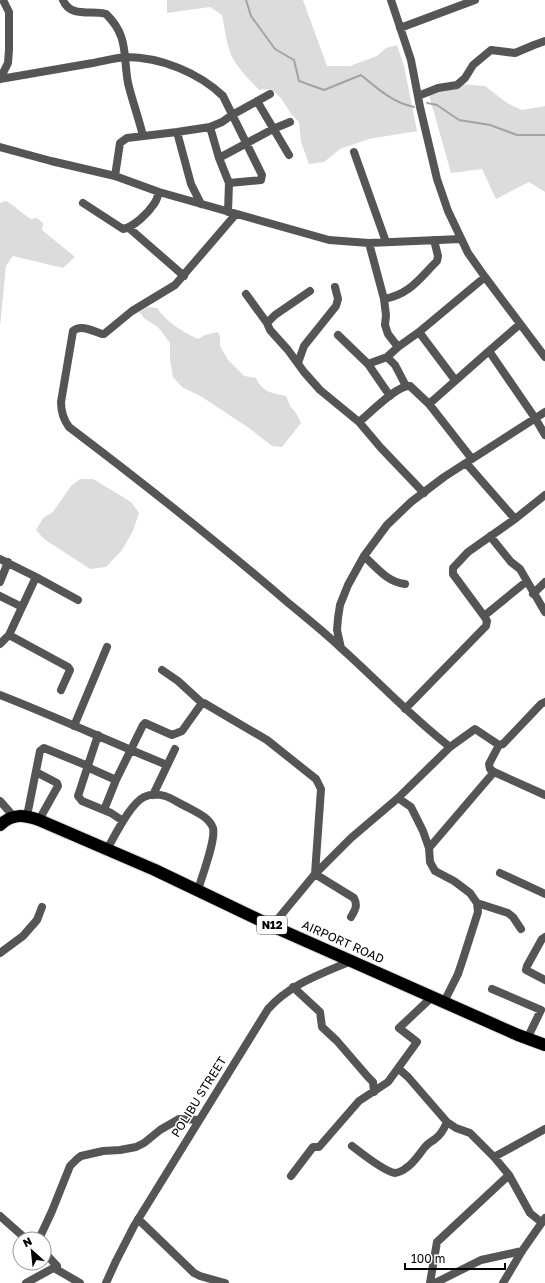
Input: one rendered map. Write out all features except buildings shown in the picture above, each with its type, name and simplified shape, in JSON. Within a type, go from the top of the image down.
[{"type":"highway","name":"AIRPORT ROAD","points":[[0,825],[6,820],[14,817],[26,816],[39,820],[155,870],[272,926],[350,961],[527,1039],[545,1045]]},
{"type":"street","points":[[63,0],[67,6],[77,12],[106,14],[120,33],[125,47],[128,82],[144,136]]},
{"type":"street","points":[[391,0],[411,60],[441,194],[461,239],[485,277],[544,354]]},
{"type":"street","points":[[400,28],[475,0]]},
{"type":"street","points":[[0,79],[8,63],[9,56],[9,12],[4,1]]},
{"type":"street","points":[[418,96],[438,88],[456,84],[466,78],[473,65],[491,50],[515,53],[534,44],[545,41]]},
{"type":"street","points":[[0,79],[126,57],[162,62],[188,73],[215,88],[223,96],[262,175],[261,180],[229,183]]},
{"type":"street","points":[[115,176],[120,143],[127,138],[177,132],[210,126],[222,122],[270,94]]},
{"type":"street","points":[[257,101],[289,155]]},
{"type":"street","points":[[219,158],[290,122]]},
{"type":"street","points":[[210,126],[219,158],[229,183],[228,212]]},
{"type":"street","points":[[177,132],[191,184],[201,204]]},
{"type":"street","points":[[0,147],[115,176],[159,192],[329,240],[386,242],[461,239]]},
{"type":"street","points":[[354,152],[386,242]]},
{"type":"street","points":[[83,203],[123,229],[129,228],[138,221],[155,203],[159,192]]},
{"type":"street","points":[[236,214],[175,285],[132,311],[104,334],[81,327],[73,331],[61,402],[61,410],[64,419],[69,427],[135,477],[245,566],[341,648],[405,709],[450,747]]},
{"type":"street","points":[[129,228],[184,276]]},
{"type":"street","points":[[384,299],[407,291],[437,261],[438,256],[434,240]]},
{"type":"street","points":[[369,242],[384,299],[386,315],[385,325],[388,334],[398,347]]},
{"type":"street","points":[[368,364],[387,357],[485,277]]},
{"type":"street","points":[[298,363],[304,346],[336,306],[338,299],[335,287]]},
{"type":"street","points":[[266,323],[275,315],[310,292]]},
{"type":"street","points":[[246,294],[270,330],[320,390],[359,422],[424,493]]},
{"type":"street","points":[[429,404],[520,324]]},
{"type":"street","points":[[419,332],[455,380]]},
{"type":"street","points":[[338,334],[368,364],[390,396]]},
{"type":"street","points":[[489,351],[545,435]]},
{"type":"street","points":[[387,357],[395,364],[406,386],[413,388],[429,404],[469,461],[515,519]]},
{"type":"street","points":[[359,422],[390,396],[406,386]]},
{"type":"street","points":[[341,648],[337,630],[340,605],[348,585],[364,556],[387,525],[411,502],[469,461],[545,412]]},
{"type":"street","points":[[405,709],[486,626],[487,621],[453,574],[453,568],[468,552],[545,496]]},
{"type":"street","points":[[490,536],[511,562],[520,569],[533,594],[545,612]]},
{"type":"street","points":[[364,556],[387,578],[397,583],[404,584]]},
{"type":"street","points":[[0,558],[78,600]]},
{"type":"street","points":[[0,582],[8,562]]},
{"type":"street","points":[[0,644],[9,635],[36,577]]},
{"type":"street","points":[[484,616],[527,581]]},
{"type":"street","points":[[533,594],[545,582]]},
{"type":"street","points":[[0,596],[22,607]]},
{"type":"street","points":[[9,635],[68,667],[70,670],[61,690]]},
{"type":"street","points":[[74,726],[107,647]]},
{"type":"street","points":[[162,670],[178,681],[202,703],[267,740],[316,779],[321,790],[316,874]]},
{"type":"street","points":[[0,695],[98,735],[167,766]]},
{"type":"street","points":[[104,810],[116,780],[140,729],[145,723],[172,735],[182,731],[202,703]]},
{"type":"street","points":[[544,704],[503,744],[499,745],[489,764],[490,769],[494,772],[545,795]]},
{"type":"street","points":[[272,926],[316,874],[350,838],[398,798],[450,747],[475,729],[499,745]]},
{"type":"street","points":[[98,735],[78,796],[82,801],[111,813],[123,821]]},
{"type":"street","points":[[26,816],[40,751],[44,748],[116,780]]},
{"type":"street","points":[[153,794],[175,749]]},
{"type":"street","points":[[36,772],[57,783],[58,786],[39,820]]},
{"type":"street","points":[[429,848],[494,772]]},
{"type":"street","points":[[107,850],[123,821],[139,800],[145,796],[153,794],[166,796],[201,815],[209,821],[213,827],[213,839],[198,890]]},
{"type":"street","points":[[398,798],[412,807],[423,831],[429,848],[430,862],[435,870],[454,881],[470,893],[477,903],[478,912],[463,959],[444,1002]]},
{"type":"street","points":[[0,802],[14,817]]},
{"type":"street","points":[[500,873],[545,894]]},
{"type":"street","points":[[316,874],[354,898],[356,902],[356,909],[351,917]]},
{"type":"street","points":[[477,903],[508,913],[521,929]]},
{"type":"street","points":[[0,953],[23,936],[33,926],[42,907]]},
{"type":"street","points":[[545,937],[542,939],[526,970],[545,980]]},
{"type":"street","name":"POLIBU STREET","points":[[106,1283],[138,1219],[261,1018],[276,1000],[293,987],[350,961]]},
{"type":"street","points":[[293,987],[320,1012],[322,1027],[337,1041],[368,1077],[372,1082],[374,1092]]},
{"type":"street","points":[[492,989],[543,1011],[527,1039]]},
{"type":"street","points":[[291,1176],[313,1147],[319,1147],[359,1101],[388,1082],[399,1069],[417,1042],[399,1028],[432,997]]},
{"type":"street","points":[[399,1069],[408,1077],[447,1122],[456,1128],[470,1133],[494,1157],[509,1175],[530,1213],[543,1220],[522,1250],[502,1283]]},
{"type":"street","points":[[43,1231],[70,1166],[81,1156],[103,1151],[136,1147],[179,1119],[199,1120]]},
{"type":"street","points":[[352,1146],[390,1171],[399,1172],[406,1169],[427,1144],[441,1133],[447,1122]]},
{"type":"street","points":[[494,1157],[545,1129]]},
{"type":"street","points":[[430,1283],[437,1242],[509,1175]]},
{"type":"street","points":[[0,1216],[17,1231]]},
{"type":"street","points":[[138,1219],[194,1272],[200,1276],[225,1283]]},
{"type":"street","points":[[435,1283],[481,1260],[522,1250]]},
{"type":"street","points":[[52,1261],[57,1266]]},
{"type":"street","points":[[26,1283],[57,1266]]},
{"type":"street","points":[[57,1266],[54,1268],[80,1283]]},
{"type":"shaded area","points":[[167,0],[303,0],[327,66],[350,66],[377,56],[386,48],[397,45],[404,66],[417,131],[369,139],[340,149],[324,162],[309,164],[301,142],[299,122],[291,114],[281,98],[271,89],[259,90],[237,65],[231,55],[228,45],[222,15],[210,7],[167,13]]},
{"type":"shaded area","points":[[460,84],[485,86],[507,103],[522,110],[545,106],[545,192],[529,182],[496,199],[482,169],[451,173],[429,95]]},
{"type":"shaded area","points":[[6,201],[31,219],[37,218],[43,223],[42,230],[75,257],[63,268],[13,256],[6,266],[0,327],[0,203]]},
{"type":"shaded area","points":[[148,307],[157,308],[165,318],[175,326],[198,339],[205,335],[218,332],[220,337],[220,346],[228,360],[244,376],[256,378],[258,383],[264,389],[272,393],[286,396],[290,406],[296,413],[301,423],[282,447],[272,446],[249,428],[202,397],[182,387],[173,377],[170,359],[170,343],[158,327],[145,319],[139,312]]},
{"type":"shaded area","points":[[80,479],[93,479],[131,502],[139,513],[133,531],[122,550],[106,567],[90,569],[44,539],[36,530],[43,518],[53,512],[71,486]]},
{"type":"waterway","points":[[246,0],[251,16],[275,49],[294,60],[299,81],[324,90],[361,75],[392,99],[414,107]]},
{"type":"waterway","points":[[427,103],[437,105],[459,120],[490,125],[517,135],[545,135]]}]
